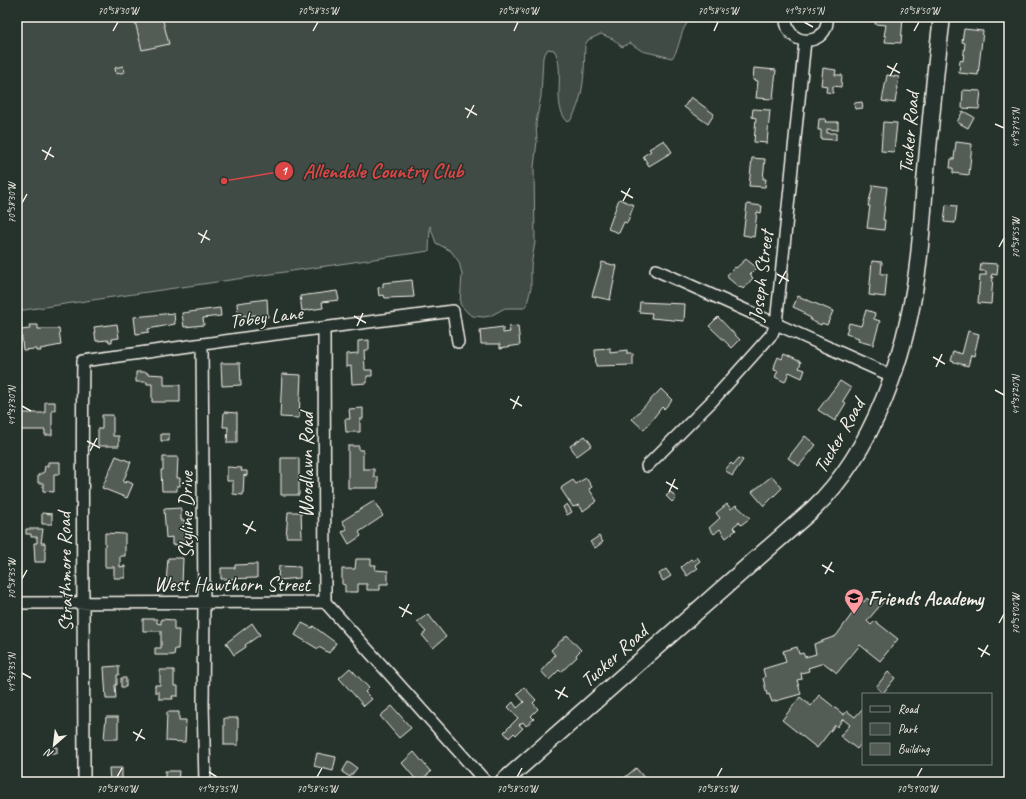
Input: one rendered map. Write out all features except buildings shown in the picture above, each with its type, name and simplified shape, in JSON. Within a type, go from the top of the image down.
[{"type":"main road","name":"Tucker Road","points":[[503,782],[822,499],[840,479],[856,455],[876,417],[892,376],[912,303],[917,273],[942,17]]},
{"type":"street","points":[[786,17],[786,26],[790,34],[797,39],[805,41],[813,40],[820,36],[825,29],[827,17]]},
{"type":"street","name":"Joseph Street","points":[[647,466],[717,396],[772,334],[776,324],[805,41]]},
{"type":"street","points":[[656,270],[892,376]]},
{"type":"street","name":"Tobey Lane","points":[[83,361],[202,344],[453,312],[458,342]]},
{"type":"street","name":"Woodlawn Road","points":[[324,328],[325,602]]},
{"type":"street","name":"Skyline Drive","points":[[202,344],[204,602],[203,704],[205,782]]},
{"type":"street","name":"Strathmore Road","points":[[83,361],[81,482],[84,602],[84,782]]},
{"type":"street","name":"West Hawthorn Street","points":[[17,603],[325,602],[486,782]]},
{"type":"green space","points":[[17,17],[694,17],[685,26],[672,58],[642,51],[630,43],[622,47],[613,39],[601,34],[588,40],[585,45],[583,84],[579,103],[570,121],[568,122],[563,115],[560,106],[558,58],[554,50],[548,49],[543,57],[541,96],[536,123],[537,141],[534,167],[535,242],[531,266],[531,288],[527,304],[524,308],[505,308],[490,316],[484,317],[473,316],[460,304],[462,274],[459,262],[451,251],[436,243],[430,226],[429,251],[17,311]]},
{"type":"place","name":"Allendale Country Club","points":[[224,181]]},
{"type":"place","name":"Friends Academy","points":[[854,615]]}]
